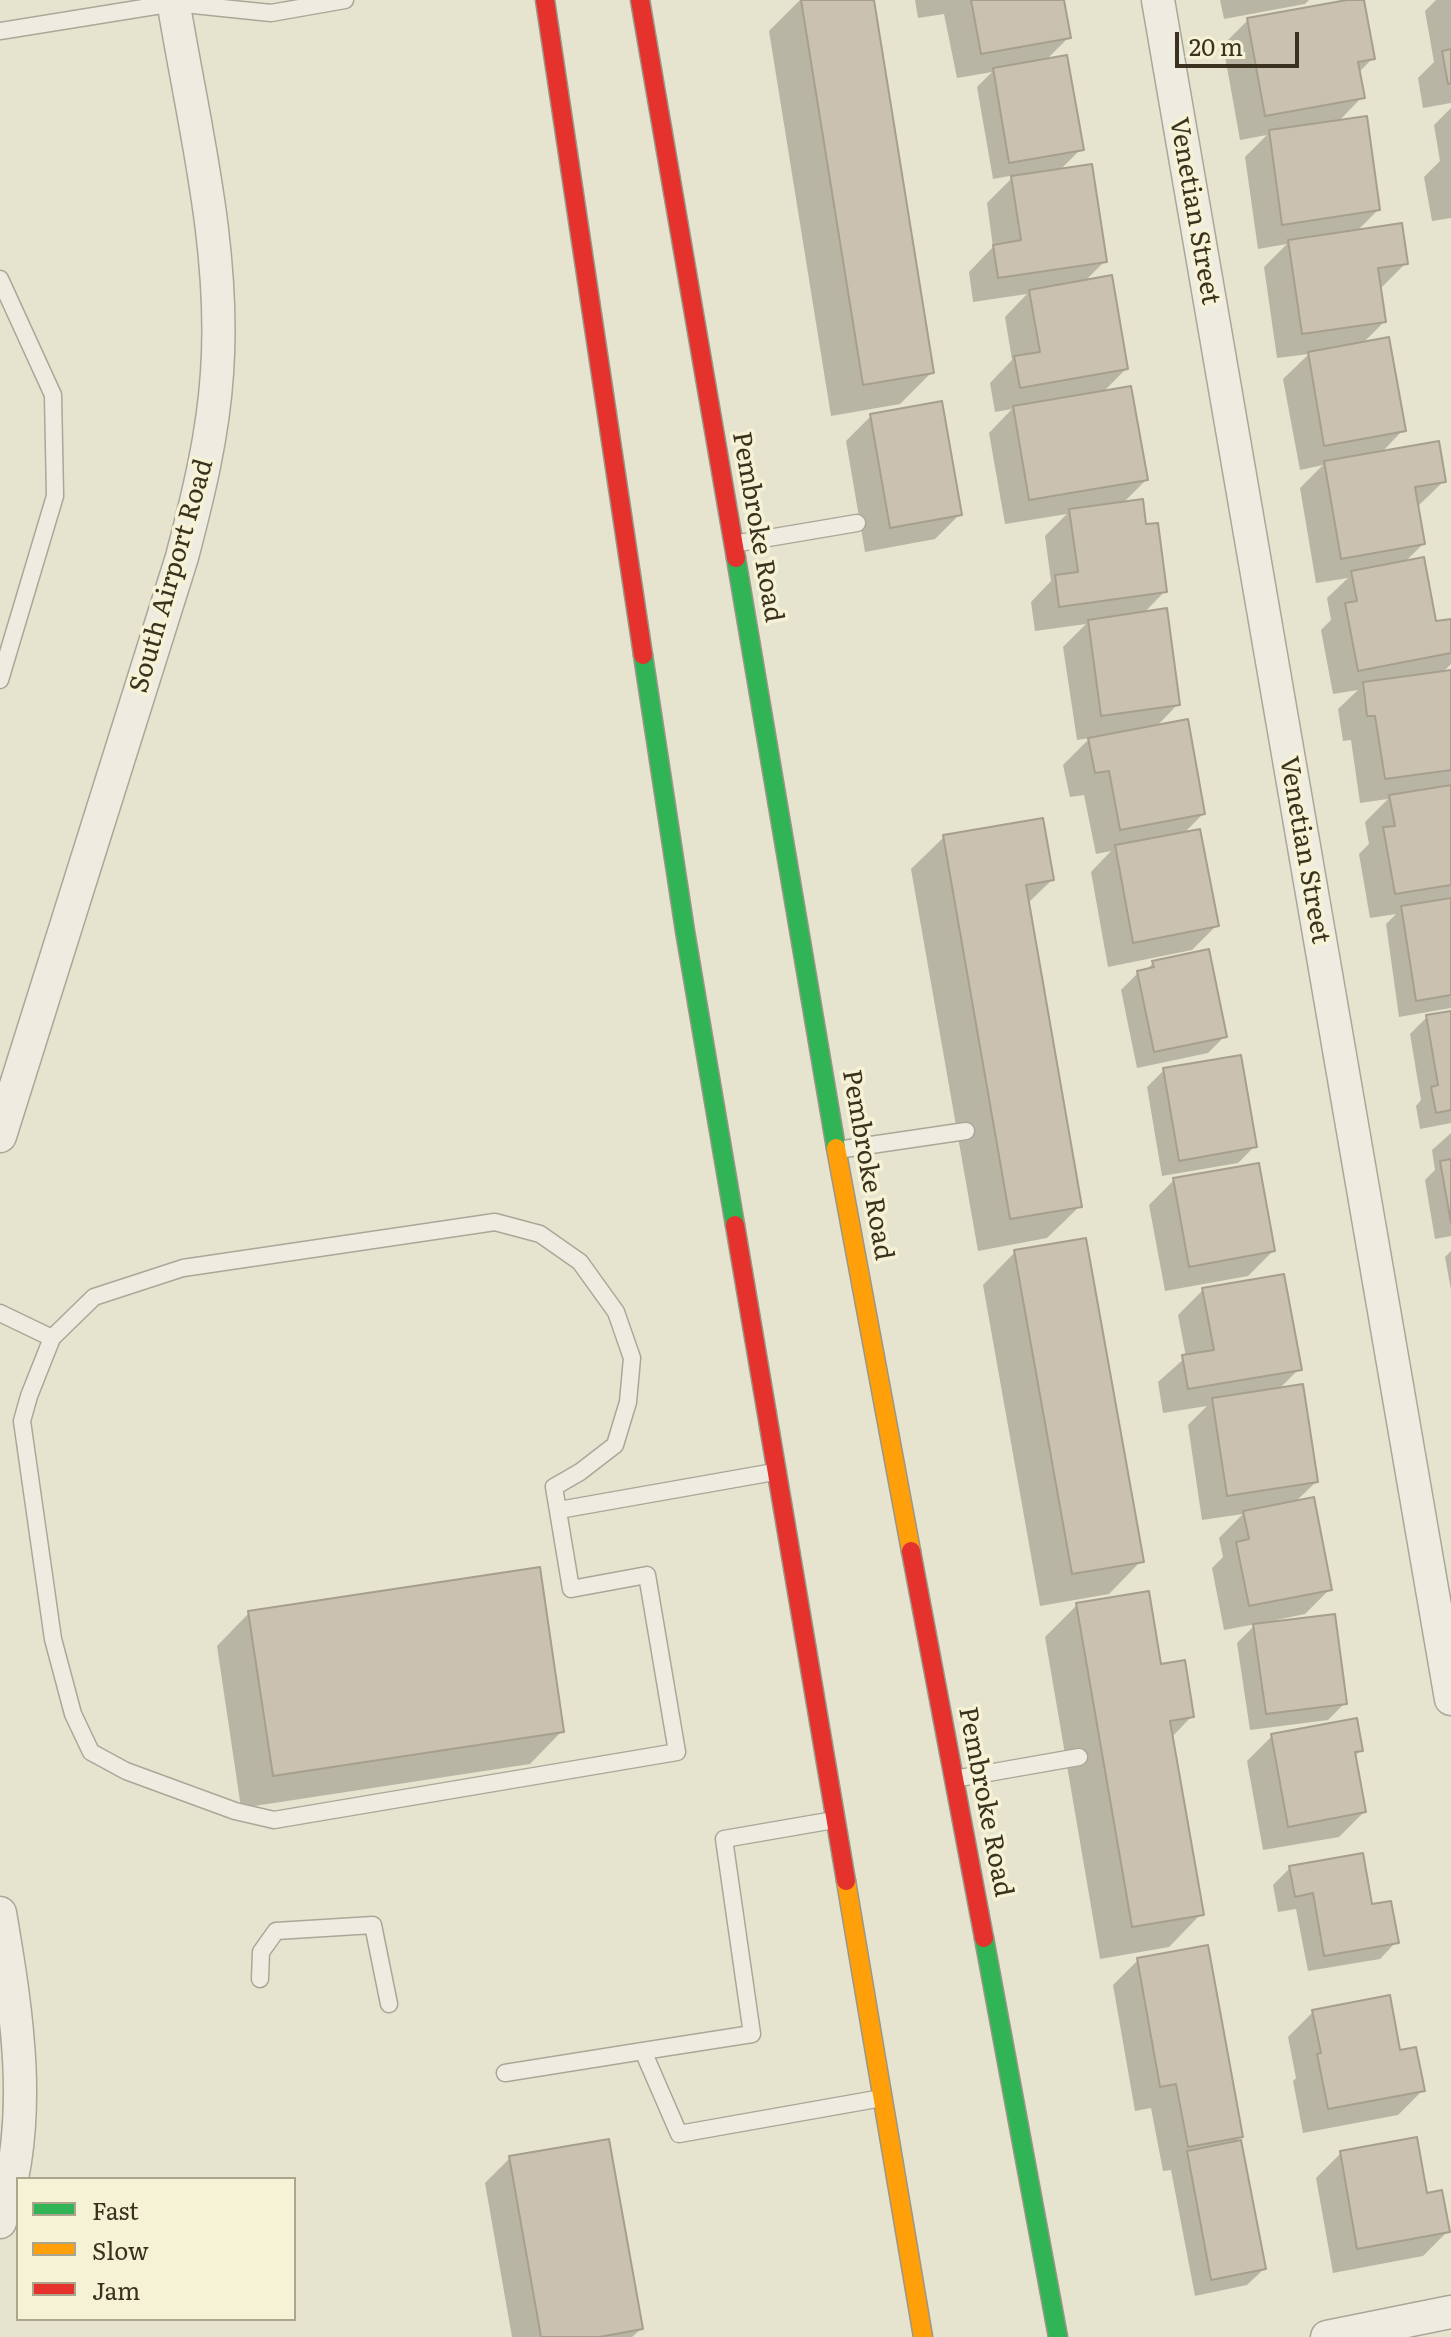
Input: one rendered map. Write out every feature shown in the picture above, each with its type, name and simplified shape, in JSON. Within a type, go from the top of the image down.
[{"type":"main road","points":[[545,0],[685,931],[923,2337]]},
{"type":"main road","name":"Pembroke Road","points":[[640,0],[837,1151],[1058,2337]]},
{"type":"street","name":"Venetian Street","points":[[1158,0],[1451,1699]]},
{"type":"street","name":"South Airport Road","points":[[0,1136],[182,557],[212,427],[218,371],[216,275],[176,1]]},
{"type":"street","points":[[0,1913],[12,1988],[20,2071],[14,2167],[0,2222]]},
{"type":"street","points":[[1327,2337],[1451,2312]]},
{"type":"lane","points":[[0,31],[176,1],[271,13],[345,0]]},
{"type":"lane","points":[[0,279],[53,395],[55,496],[0,680]]},
{"type":"lane","points":[[733,544],[857,523]]},
{"type":"lane","points":[[837,1151],[966,1131]]},
{"type":"lane","points":[[495,1222],[540,1234],[580,1262],[616,1312],[632,1358],[628,1402],[615,1445],[554,1487],[571,1589],[647,1575],[677,1752],[274,1820],[235,1811],[126,1771],[91,1752],[73,1714],[53,1639],[22,1421],[52,1338],[94,1297],[183,1268],[495,1222]]},
{"type":"lane","points":[[0,1313],[52,1338]]},
{"type":"lane","points":[[559,1510],[777,1472]]},
{"type":"lane","points":[[954,1779],[1079,1757]]},
{"type":"lane","points":[[505,2073],[752,2034],[724,1839],[836,1820]]},
{"type":"lane","points":[[260,1979],[261,1952],[276,1931],[373,1925],[389,2004]]},
{"type":"lane","points":[[643,2051],[679,2134],[883,2098]]},
{"type":"building","points":[[801,0],[874,0],[934,373],[863,385]]},
{"type":"building","points":[[971,0],[1064,0],[1071,38],[981,54]]},
{"type":"building","points":[[1347,0],[1364,0],[1375,59],[1358,62],[1365,98],[1265,116],[1247,18]]},
{"type":"building","points":[[1451,49],[1451,83],[1448,84],[1442,51]]},
{"type":"building","points":[[1067,55],[1084,150],[1009,163],[993,68]]},
{"type":"building","points":[[1367,116],[1380,210],[1282,225],[1269,130]]},
{"type":"building","points":[[1092,164],[1107,262],[998,278],[993,245],[1021,240],[1011,176]]},
{"type":"building","points":[[1402,223],[1408,264],[1378,268],[1386,322],[1302,334],[1288,240]]},
{"type":"building","points":[[1112,275],[1128,369],[1020,388],[1014,356],[1040,352],[1029,290]]},
{"type":"building","points":[[1389,337],[1406,431],[1324,446],[1308,352]]},
{"type":"building","points":[[1131,386],[1148,480],[1029,500],[1013,406]]},
{"type":"building","points":[[942,401],[962,515],[890,528],[870,414]]},
{"type":"building","points":[[1439,441],[1446,482],[1415,487],[1425,544],[1341,559],[1324,461]]},
{"type":"building","points":[[1143,499],[1146,524],[1158,523],[1167,592],[1059,607],[1055,575],[1078,572],[1069,509]]},
{"type":"building","points":[[1424,557],[1436,621],[1451,619],[1451,653],[1358,671],[1345,603],[1357,601],[1351,571]]},
{"type":"building","points":[[1167,608],[1180,705],[1101,716],[1088,620]]},
{"type":"building","points":[[1451,670],[1451,770],[1385,779],[1375,716],[1367,716],[1363,682]]},
{"type":"building","points":[[1188,719],[1205,814],[1120,830],[1109,771],[1095,773],[1088,738]]},
{"type":"building","points":[[1451,785],[1451,885],[1395,894],[1383,827],[1395,826],[1389,795]]},
{"type":"building","points":[[1043,818],[1054,880],[1026,885],[1082,1207],[1010,1219],[943,835]]},
{"type":"building","points":[[1200,829],[1219,926],[1133,943],[1115,845]]},
{"type":"building","points":[[1451,898],[1451,995],[1416,1001],[1401,906]]},
{"type":"building","points":[[1209,949],[1227,1037],[1154,1052],[1137,971],[1154,967],[1152,961]]},
{"type":"building","points":[[1451,1011],[1451,1110],[1436,1113],[1431,1087],[1438,1085],[1426,1015]]},
{"type":"building","points":[[1241,1055],[1257,1147],[1179,1161],[1163,1068]]},
{"type":"building","points":[[1451,1159],[1451,1223],[1440,1161]]},
{"type":"building","points":[[1259,1163],[1275,1251],[1189,1267],[1173,1178]]},
{"type":"building","points":[[1086,1238],[1144,1562],[1072,1574],[1014,1250]]},
{"type":"building","points":[[1284,1274],[1302,1370],[1188,1389],[1182,1355],[1214,1350],[1202,1288]]},
{"type":"building","points":[[1303,1384],[1318,1482],[1227,1496],[1212,1398]]},
{"type":"building","points":[[1314,1497],[1332,1590],[1249,1606],[1236,1542],[1249,1539],[1243,1511]]},
{"type":"building","points":[[540,1567],[564,1732],[273,1776],[248,1611]]},
{"type":"building","points":[[1149,1591],[1161,1664],[1185,1660],[1194,1717],[1170,1721],[1204,1915],[1132,1927],[1076,1603]]},
{"type":"building","points":[[1335,1614],[1347,1704],[1266,1714],[1253,1624]]},
{"type":"building","points":[[1357,1718],[1363,1751],[1355,1752],[1366,1812],[1288,1827],[1271,1734]]},
{"type":"building","points":[[1363,1853],[1372,1904],[1391,1901],[1399,1943],[1324,1956],[1313,1893],[1295,1897],[1289,1866]]},
{"type":"building","points":[[1208,1945],[1243,2137],[1188,2147],[1176,2084],[1160,2087],[1137,1958]]},
{"type":"building","points":[[1390,1995],[1400,2050],[1416,2047],[1425,2091],[1328,2109],[1312,2010]]},
{"type":"building","points":[[1417,2137],[1427,2193],[1442,2190],[1450,2232],[1357,2249],[1340,2151]]},
{"type":"building","points":[[609,2139],[643,2329],[599,2337],[541,2337],[509,2156]]},
{"type":"building","points":[[1241,2140],[1266,2269],[1211,2280],[1187,2151]]},
{"type":"traffic: fast","points":[[736,558],[836,1148]]},
{"type":"traffic: fast","points":[[643,655],[685,931],[735,1225]]},
{"type":"traffic: fast","points":[[984,1938],[1058,2337]]},
{"type":"traffic: slow","points":[[836,1148],[911,1551]]},
{"type":"traffic: slow","points":[[846,1881],[923,2337]]},
{"type":"traffic: jam","points":[[545,0],[643,655]]},
{"type":"traffic: jam","points":[[640,0],[736,558]]},
{"type":"traffic: jam","points":[[735,1225],[846,1881]]},
{"type":"traffic: jam","points":[[911,1551],[984,1938]]}]
